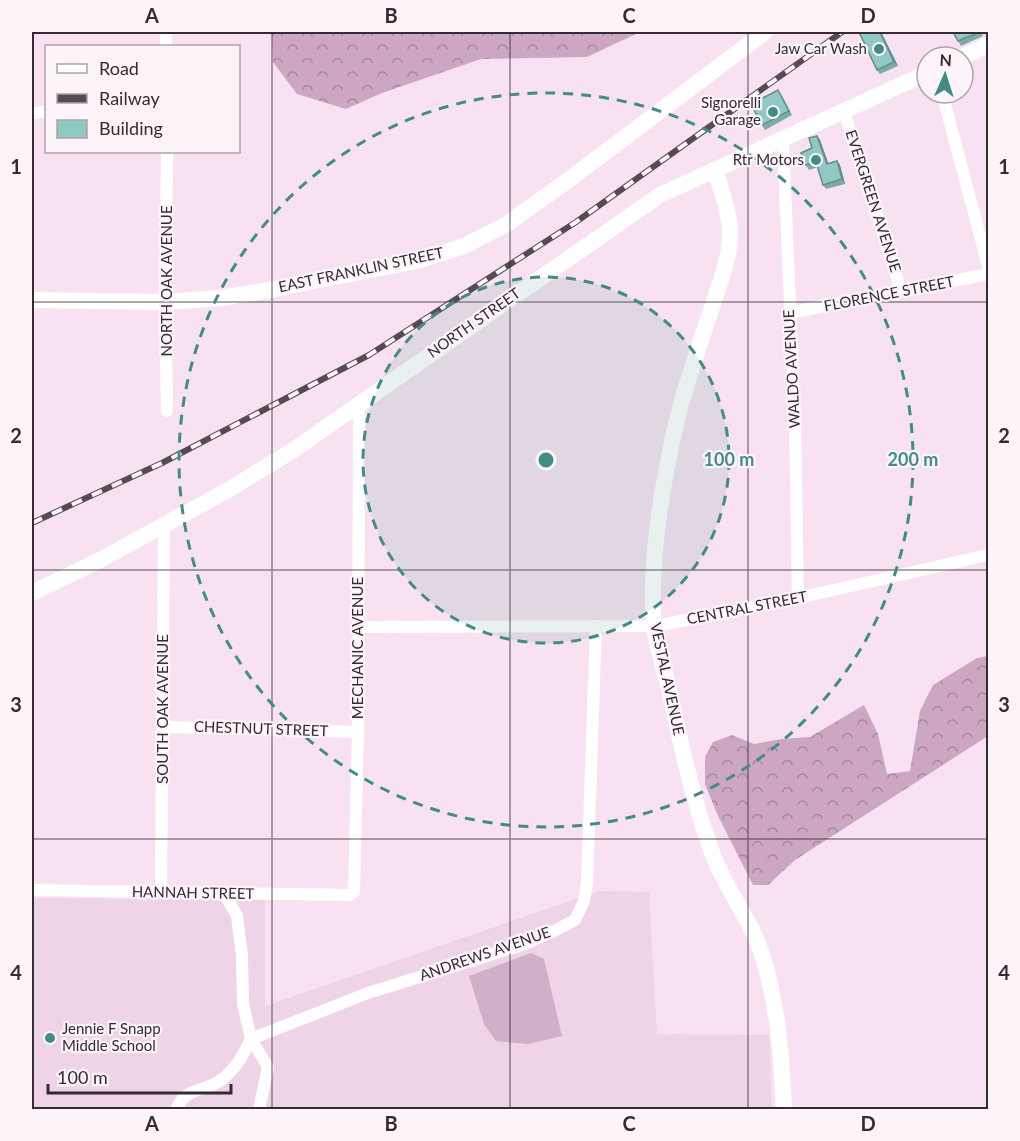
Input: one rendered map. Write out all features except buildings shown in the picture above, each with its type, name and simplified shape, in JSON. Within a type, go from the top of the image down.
[{"type":"street","name":"EAST FRANKLIN STREET","points":[[32,300],[165,302],[220,298],[421,260],[464,246],[507,224],[765,32]]},
{"type":"street","name":"NORTH STREET","points":[[32,593],[100,560],[228,490],[292,451],[660,195],[915,78]]},
{"type":"street","points":[[945,105],[988,266]]},
{"type":"street","name":"EVERGREEN AVENUE","points":[[844,111],[901,291]]},
{"type":"street","name":"WALDO AVENUE","points":[[783,140],[795,422],[798,598]]},
{"type":"street","name":"NORTH OAK AVENUE","points":[[167,153],[165,302],[167,411]]},
{"type":"street","name":"VESTAL AVENUE","points":[[715,170],[727,206],[730,233],[726,265],[676,422],[661,502],[653,569],[654,626],[697,805],[710,846],[762,954],[780,1032],[784,1110]]},
{"type":"street","name":"FLORENCE STREET","points":[[789,313],[988,274]]},
{"type":"street","name":"MECHANIC AVENUE","points":[[354,892],[359,404]]},
{"type":"street","name":"SOUTH OAK AVENUE","points":[[161,892],[164,525]]},
{"type":"street","name":"CENTRAL STREET","points":[[358,627],[654,626],[798,598],[988,555]]},
{"type":"street","name":"ANDREWS AVENUE","points":[[251,1039],[368,993],[522,945],[575,920],[584,901],[586,883],[596,626]]},
{"type":"street","name":"CHESTNUT STREET","points":[[164,727],[357,732]]},
{"type":"street","name":"HANNAH STREET","points":[[32,890],[350,895],[354,892]]},
{"type":"street","points":[[224,893],[237,916],[242,956],[243,1004],[251,1039],[268,1067],[259,1110]]},
{"type":"street","points":[[176,1110],[179,1101],[193,1091],[219,1082],[236,1067],[251,1039]]},
{"type":"shaded area","points":[[599,891],[649,892],[657,1034],[769,1035],[772,1109],[32,1110],[32,898],[265,900],[265,1006]]},
{"type":"shaded area","points":[[531,953],[544,959],[562,1036],[528,1044],[496,1041],[484,1024],[469,976]]},
{"type":"green space","points":[[272,32],[640,32],[587,57],[481,59],[382,93],[346,109],[297,94],[273,62]]},
{"type":"green space","points":[[988,656],[988,736],[795,860],[768,885],[753,885],[718,816],[705,784],[705,757],[713,742],[732,735],[754,744],[810,737],[864,705],[878,734],[887,774],[910,771],[920,711],[933,685],[977,658]]},
{"type":"railway","points":[[32,523],[162,463],[369,355],[576,222],[842,32]]},
{"type":"place","name":"Jaw Car Wash","points":[[879,49]]},
{"type":"place","name":"Signorelli Garage","points":[[773,112]]},
{"type":"place","name":"Rtr Motors","points":[[816,160]]},
{"type":"place","name":"Jennie F Snapp Middle School","points":[[50,1038]]}]
